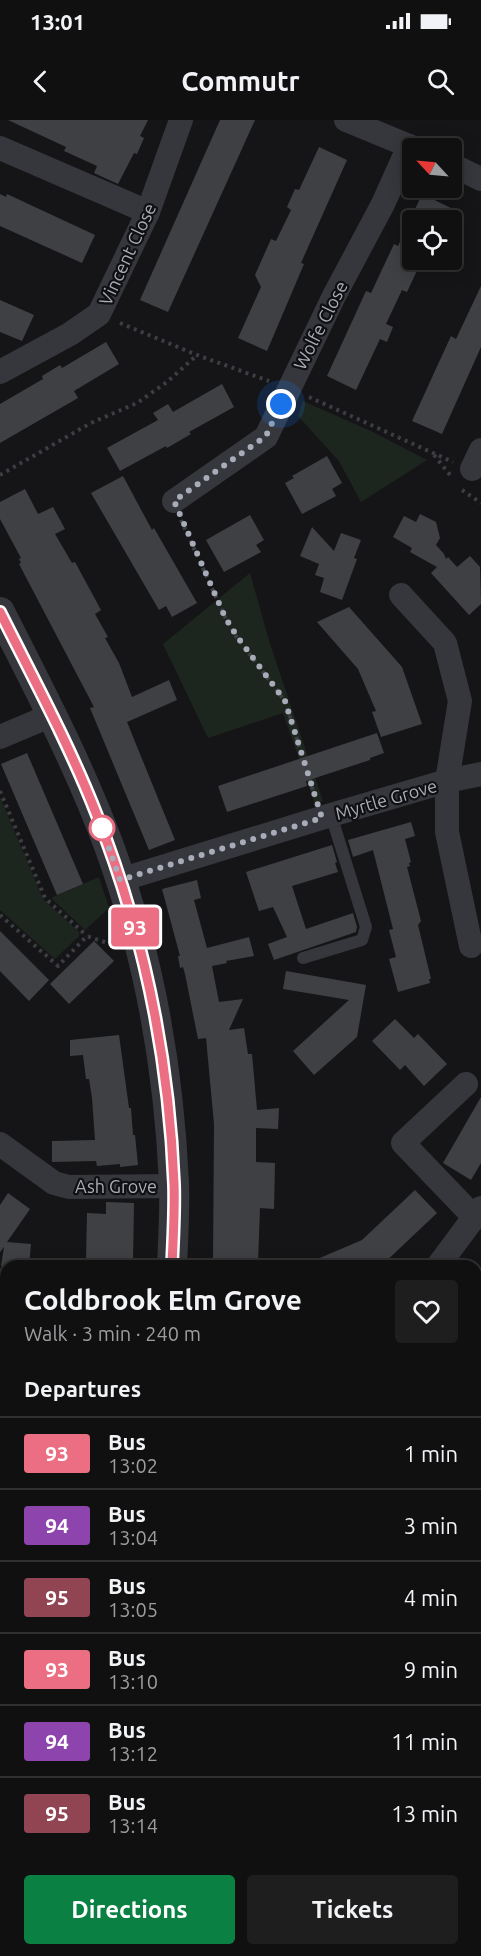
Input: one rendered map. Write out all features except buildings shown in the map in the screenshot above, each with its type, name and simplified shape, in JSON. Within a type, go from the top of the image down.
[{"type":"street","name":"Vincent Close","points":[[0,372],[70,334],[99,314],[148,212],[181,120]]},
{"type":"street","points":[[346,120],[402,143]]},
{"type":"street","points":[[0,148],[148,212]]},
{"type":"street","name":"Wolfe Close","points":[[174,501],[266,436],[334,296],[402,165]]},
{"type":"street","points":[[462,169],[481,178]]},
{"type":"street","points":[[401,595],[445,643],[460,701],[447,781],[447,832],[471,946]]},
{"type":"street","points":[[0,612],[52,715],[95,811],[139,942],[155,1010],[167,1093],[174,1186],[172,1260]]},
{"type":"street","points":[[0,737],[52,715]]},
{"type":"street","name":"Myrtle Grove","points":[[120,880],[447,781],[481,774]]},
{"type":"street","points":[[442,1260],[477,1212],[403,1143],[466,1084]]},
{"type":"street","name":"Ash Grove","points":[[0,1144],[54,1183],[69,1187],[174,1186]]},
{"type":"lane","points":[[303,958],[362,940],[365,935],[366,927],[326,817]]},
{"type":"path","points":[[0,475],[91,423],[137,403],[167,382],[197,355]]},
{"type":"path","points":[[174,501],[225,617],[285,701],[326,817]]},
{"type":"path","points":[[0,791],[45,898],[87,936],[118,947],[139,942]]},
{"type":"path","points":[[0,915],[58,966],[87,936]]},
{"type":"shaded area","points":[[303,401],[371,431],[427,460],[361,502],[339,461],[298,416]]},
{"type":"shaded area","points":[[250,573],[270,644],[323,801],[315,804],[283,713],[208,738],[163,644]]},
{"type":"shaded area","points":[[0,797],[43,899],[79,932],[79,936],[55,959],[0,910]]},
{"type":"shaded area","points":[[99,877],[109,908],[85,930],[51,898]]},
{"type":"bus line","name":"93","points":[[0,612],[77,767],[110,848],[139,942],[155,1010],[167,1093],[174,1186],[172,1260]]},
{"type":"route","points":[[102,828],[120,880],[322,818],[285,701],[225,617],[174,501],[266,436],[281,404]]}]
